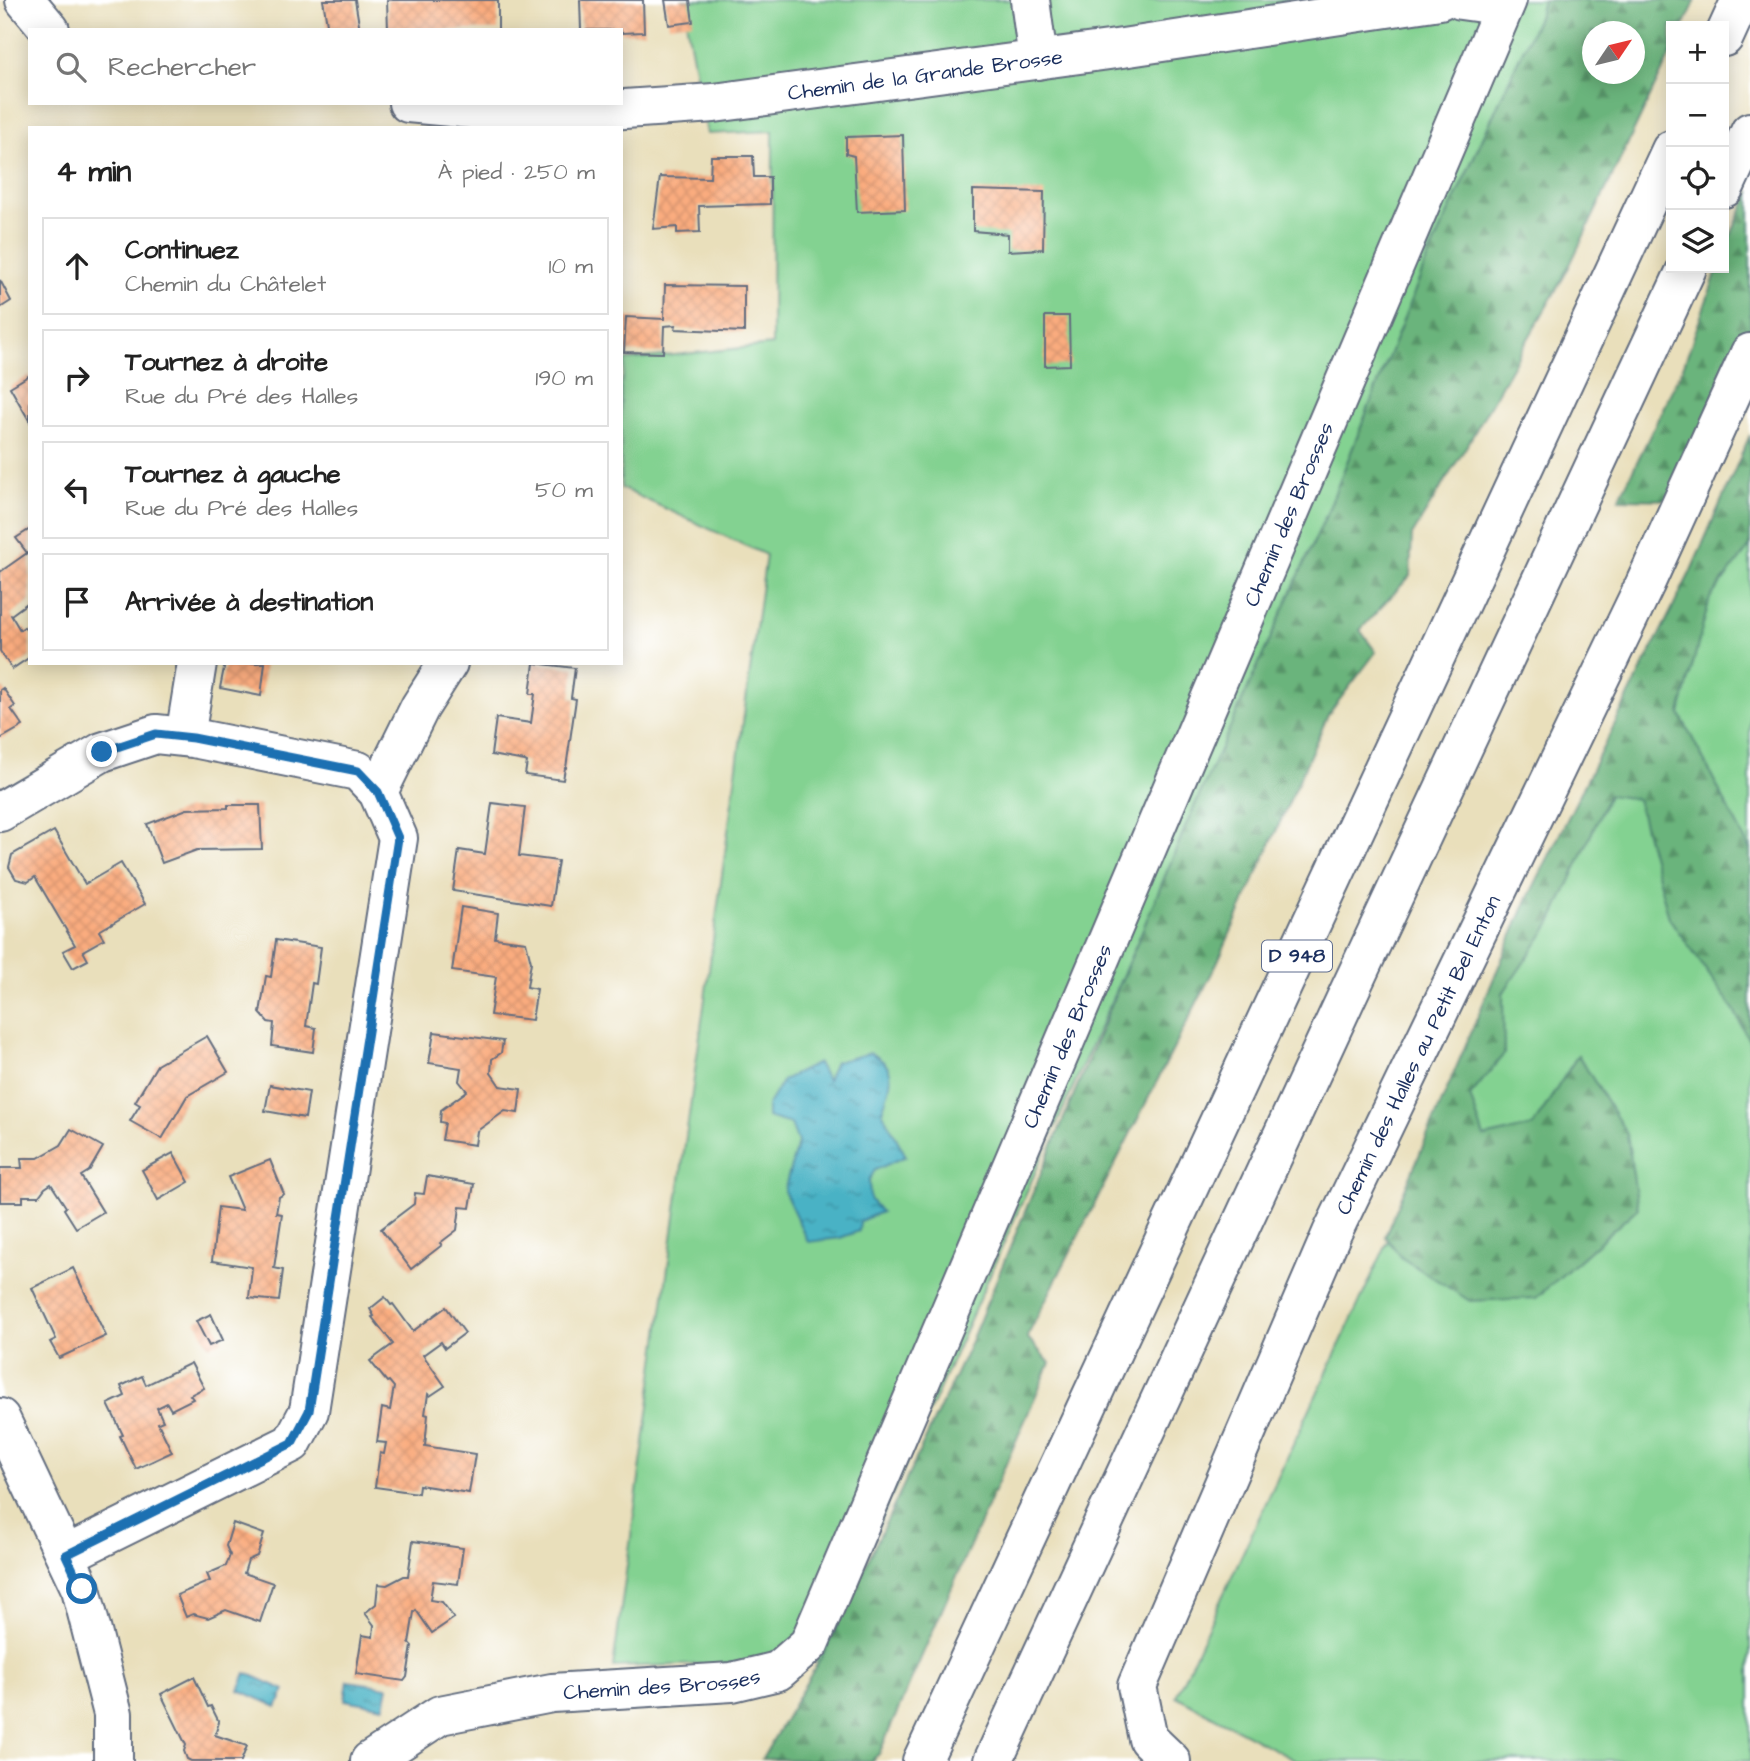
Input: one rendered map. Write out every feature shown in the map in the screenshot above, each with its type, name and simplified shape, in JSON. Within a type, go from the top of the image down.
[{"type":"main road","points":[[25,0],[48,28]]},
{"type":"main road","points":[[1030,0],[1038,60]]},
{"type":"main road","name":"Chemin de la Grande Brosse","points":[[429,105],[535,115],[714,103],[1038,60],[1440,0]]},
{"type":"main road","points":[[1461,0],[1506,3]]},
{"type":"main road","points":[[1729,26],[1741,0]]},
{"type":"main road","name":"Chemin des Brosses","points":[[370,1761],[440,1715],[552,1693],[732,1682],[779,1671],[809,1644],[1506,3]]},
{"type":"main road","points":[[1729,177],[1750,132]]},
{"type":"main road","name":"D 948","points":[[922,1761],[1666,161]]},
{"type":"main road","name":"D 948","points":[[993,1761],[1684,273]]},
{"type":"main road","name":"Chemin des Halles au Petit Bel Enton","points":[[1171,1761],[1148,1739],[1137,1686],[1332,1233],[1645,584],[1750,353]]},
{"type":"main road","points":[[185,737],[197,665]]},
{"type":"main road","points":[[378,792],[420,707],[447,665]]},
{"type":"main road","points":[[0,812],[102,752],[156,734],[185,737],[358,771],[378,792],[398,838],[309,1411],[292,1443],[66,1555]]},
{"type":"main road","points":[[0,1418],[82,1589],[113,1714],[113,1761]]},
{"type":"green space","points":[[682,0],[1543,0],[1540,13],[1429,255],[1327,513],[819,1661],[613,1667],[766,555],[623,489],[623,375],[626,360],[772,345],[773,131],[707,134]]},
{"type":"green space","points":[[1543,0],[1696,0],[1686,21],[1666,21],[1666,63],[1567,271],[1412,535],[1410,576],[1360,630],[1376,652],[1328,715],[1217,963],[1027,1337],[1050,1363],[879,1754],[871,1761],[762,1759],[828,1645],[966,1353],[1190,816],[1327,513],[1429,255],[1540,13]]},
{"type":"green space","points":[[1750,191],[1750,365],[1679,500],[1619,499],[1683,367],[1716,273],[1729,273],[1729,239]]},
{"type":"green space","points":[[1750,435],[1750,546],[1710,598],[1680,714],[1750,850],[1750,1043],[1734,1010],[1669,918],[1637,799],[1609,795],[1551,923],[1503,993],[1504,1054],[1470,1096],[1484,1137],[1533,1126],[1578,1055],[1627,1134],[1638,1208],[1536,1298],[1470,1301],[1402,1258],[1385,1236],[1526,902],[1690,573]]},
{"type":"green space","points":[[1750,464],[1750,1761],[1296,1761],[1176,1696]]},
{"type":"water","points":[[870,1053],[880,1059],[890,1071],[890,1085],[882,1112],[906,1156],[875,1170],[869,1180],[870,1199],[881,1212],[860,1221],[859,1231],[840,1238],[808,1242],[784,1191],[798,1142],[791,1124],[767,1117],[767,1106],[783,1080],[818,1063],[827,1080],[835,1062]]},
{"type":"water","points":[[246,1673],[285,1690],[277,1707],[239,1690]]},
{"type":"water","points":[[348,1681],[388,1687],[384,1707],[345,1700]]},
{"type":"building","points":[[323,0],[355,0],[360,28],[328,28]]},
{"type":"building","points":[[387,0],[498,0],[498,28],[388,28]]},
{"type":"building","points":[[580,0],[643,0],[644,32],[623,33],[623,28],[581,28]]},
{"type":"building","points":[[665,0],[690,0],[693,22],[669,25]]},
{"type":"building","points":[[903,135],[905,210],[857,212],[854,156],[846,154],[846,137]]},
{"type":"building","points":[[711,156],[753,156],[754,177],[770,177],[770,204],[699,206],[700,232],[677,233],[677,227],[653,229],[660,177],[710,178]]},
{"type":"building","points":[[973,190],[1044,192],[1043,249],[1008,251],[1008,234],[973,231]]},
{"type":"building","points":[[0,280],[11,301],[0,308]]},
{"type":"building","points":[[665,285],[744,286],[744,332],[675,329],[676,325],[664,326],[663,353],[624,352],[626,317],[664,319]]},
{"type":"building","points":[[1045,316],[1069,316],[1070,365],[1045,366]]},
{"type":"building","points":[[28,376],[28,418],[10,387]]},
{"type":"building","points":[[28,530],[28,602],[11,615],[20,630],[24,627],[28,632],[28,658],[12,669],[0,651],[0,572],[27,553],[16,538]]},
{"type":"building","points":[[225,665],[265,665],[261,696],[220,688]]},
{"type":"building","points":[[534,665],[575,668],[571,698],[576,699],[563,780],[525,775],[527,762],[491,755],[496,718],[531,723],[535,694],[530,694]]},
{"type":"building","points":[[3,688],[15,706],[11,709],[23,726],[0,739],[0,690]]},
{"type":"building","points":[[492,803],[525,807],[519,856],[558,861],[551,906],[453,891],[459,850],[485,854]]},
{"type":"building","points":[[228,805],[260,805],[262,849],[197,850],[162,863],[147,824],[187,809],[228,808]]},
{"type":"building","points":[[54,831],[85,884],[121,863],[145,904],[99,931],[104,939],[83,951],[88,960],[73,968],[63,951],[75,945],[35,877],[28,882],[16,879],[9,867],[12,855]]},
{"type":"building","points":[[461,907],[498,913],[495,938],[526,942],[531,962],[527,987],[537,989],[532,1020],[490,1015],[496,977],[452,971]]},
{"type":"building","points":[[276,940],[321,947],[316,984],[312,983],[306,1026],[316,1028],[313,1052],[272,1046],[274,1023],[268,1022],[260,1013],[266,976],[271,977]]},
{"type":"building","points":[[434,1032],[503,1041],[501,1053],[492,1059],[491,1073],[500,1086],[521,1089],[518,1113],[505,1111],[477,1131],[475,1145],[442,1140],[445,1123],[440,1122],[441,1110],[467,1091],[459,1081],[461,1068],[429,1063]]},
{"type":"building","points":[[207,1036],[228,1072],[187,1096],[162,1139],[130,1121],[140,1105],[135,1102],[157,1065]]},
{"type":"building","points":[[270,1085],[309,1092],[305,1118],[265,1111]]},
{"type":"building","points":[[71,1129],[103,1147],[89,1171],[81,1176],[103,1212],[76,1228],[51,1184],[39,1196],[23,1196],[23,1202],[0,1202],[0,1168],[22,1168],[21,1158],[38,1158],[61,1145]]},
{"type":"building","points":[[173,1153],[189,1182],[158,1200],[142,1170]]},
{"type":"building","points":[[270,1160],[284,1194],[279,1197],[276,1213],[282,1214],[274,1268],[283,1270],[279,1301],[249,1298],[252,1267],[212,1261],[218,1207],[242,1210],[228,1177]]},
{"type":"building","points":[[427,1176],[474,1184],[470,1208],[460,1207],[457,1230],[411,1269],[381,1229],[414,1204],[415,1193],[424,1194]]},
{"type":"building","points":[[73,1268],[106,1336],[59,1358],[50,1342],[56,1339],[32,1288]]},
{"type":"building","points":[[385,1297],[413,1331],[446,1307],[465,1333],[445,1348],[441,1342],[423,1355],[445,1386],[430,1396],[428,1394],[425,1446],[475,1454],[469,1493],[419,1485],[418,1493],[375,1487],[380,1453],[384,1454],[386,1443],[377,1442],[382,1408],[390,1410],[394,1387],[370,1361],[393,1344],[372,1317],[374,1316],[370,1309]]},
{"type":"building","points":[[211,1314],[223,1340],[209,1346],[196,1321]]},
{"type":"building","points":[[191,1363],[204,1388],[190,1395],[193,1399],[171,1410],[167,1403],[157,1408],[163,1421],[158,1423],[172,1452],[136,1469],[108,1404],[125,1396],[121,1386],[142,1376],[146,1385]]},
{"type":"building","points":[[233,1523],[264,1534],[257,1556],[248,1560],[244,1573],[273,1583],[260,1622],[226,1610],[208,1618],[193,1614],[186,1617],[177,1595],[210,1581],[207,1574],[226,1566],[230,1555],[226,1546]]},
{"type":"building","points":[[413,1541],[463,1548],[458,1584],[433,1581],[430,1600],[442,1602],[454,1618],[432,1633],[416,1610],[414,1612],[409,1643],[412,1646],[404,1681],[356,1674],[362,1635],[373,1637],[374,1625],[365,1613],[376,1604],[378,1584],[387,1585],[408,1576]]},
{"type":"building","points":[[194,1677],[208,1707],[211,1706],[219,1722],[215,1735],[247,1746],[241,1761],[187,1759],[184,1751],[186,1745],[161,1694]]},
{"type":"route","points":[[82,1589],[66,1555],[292,1443],[309,1411],[398,838],[378,792],[358,771],[193,738],[156,734],[102,752]]}]
